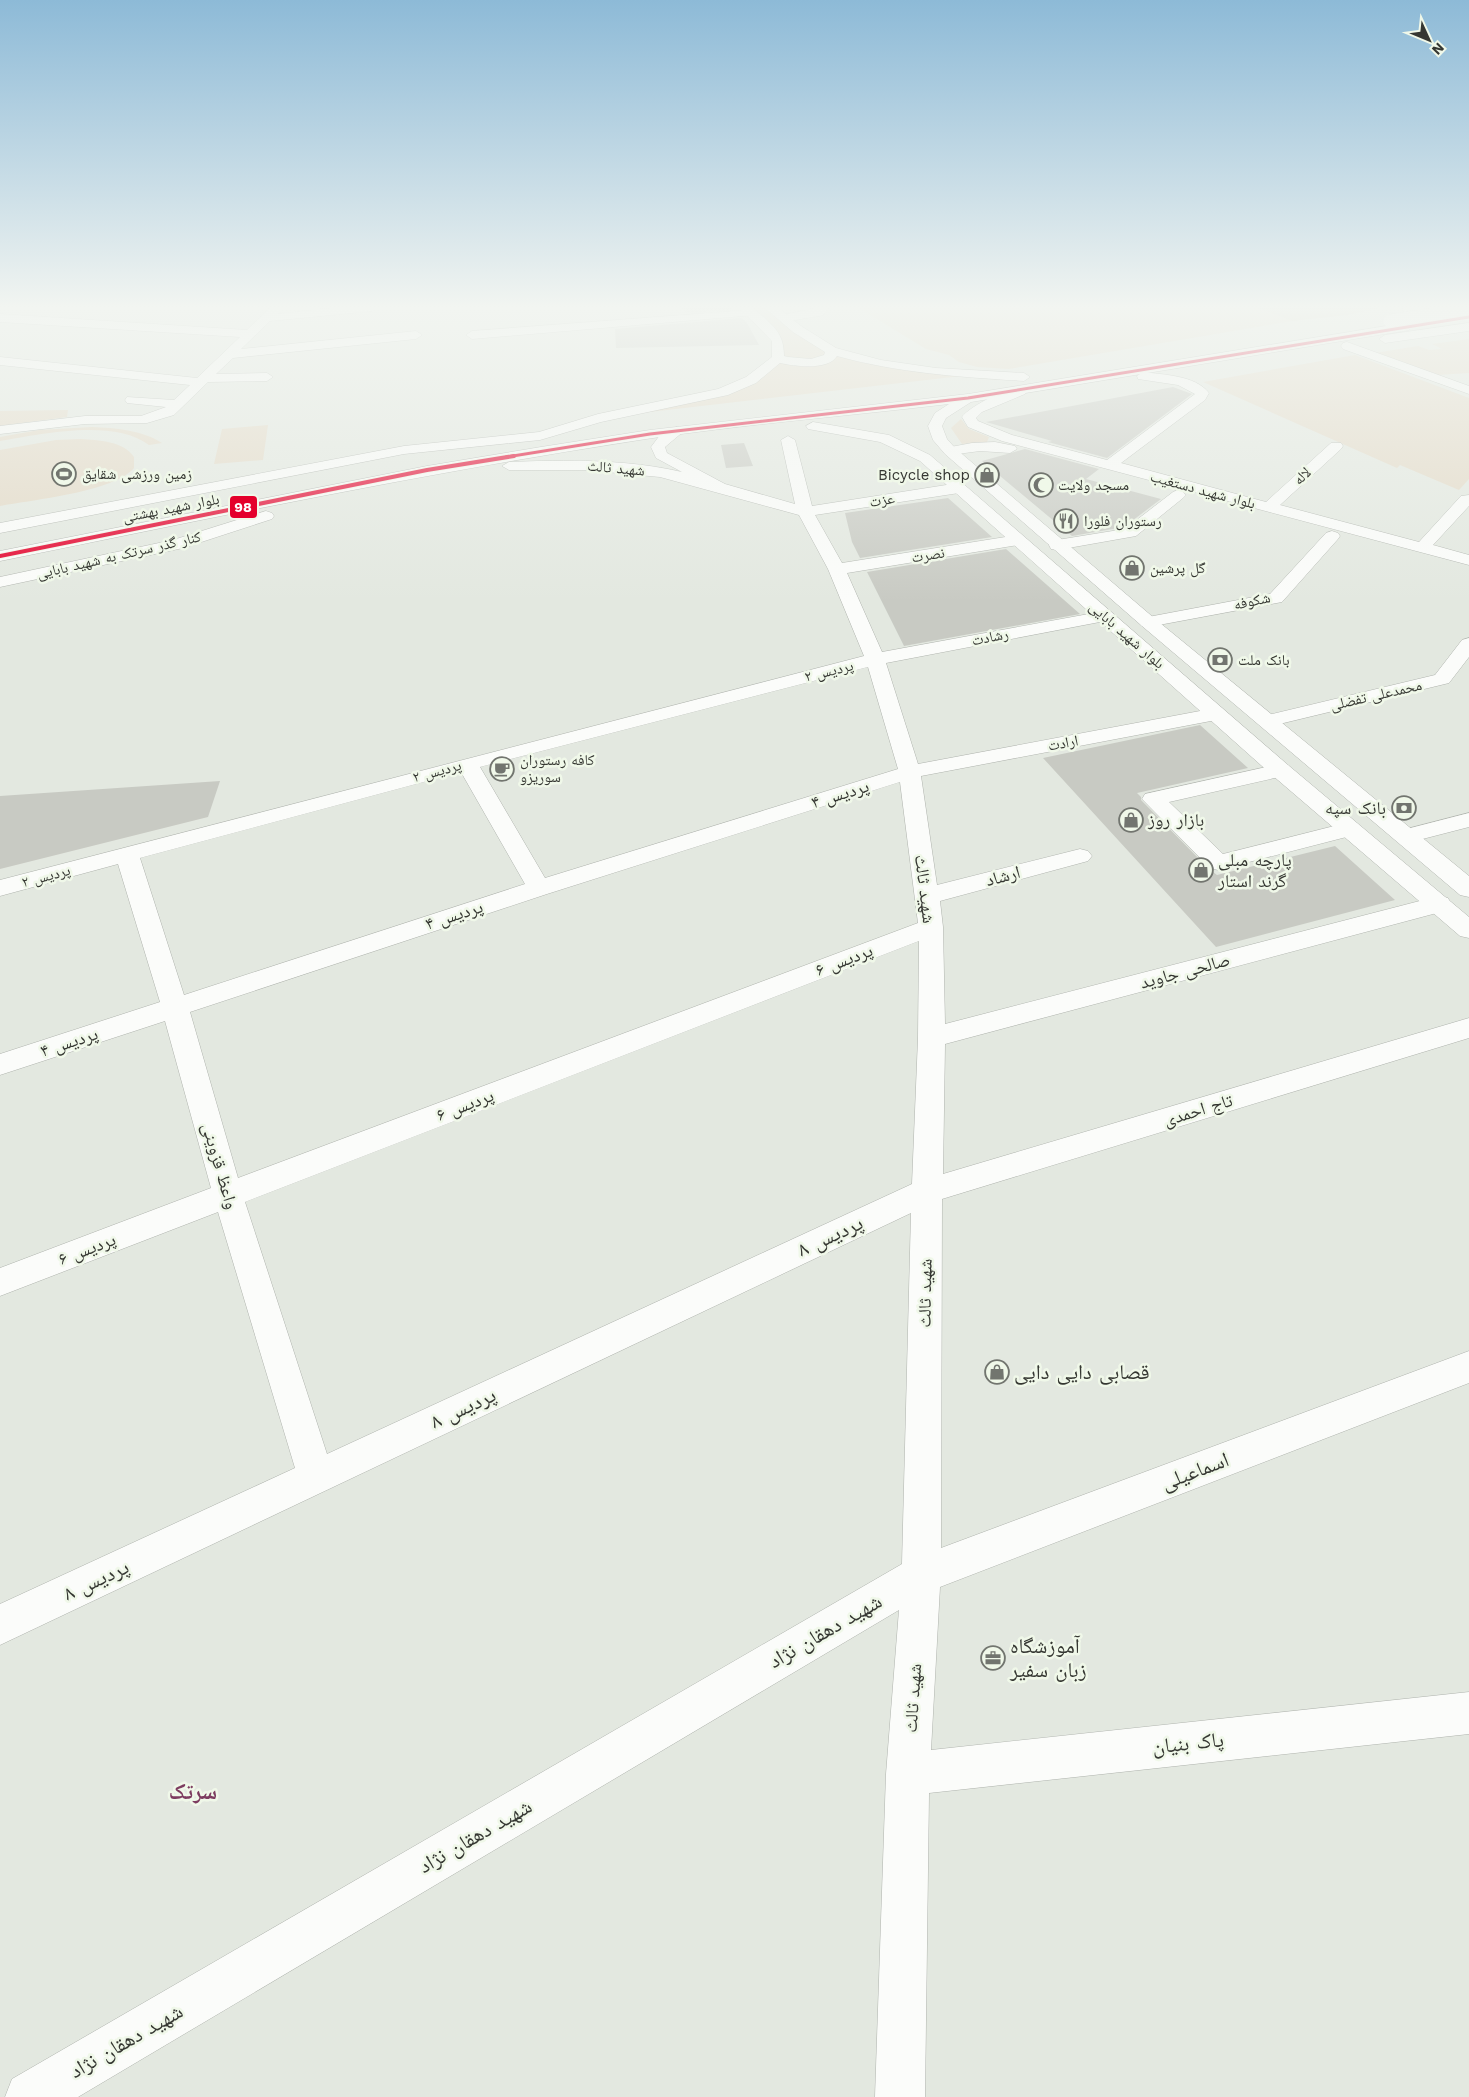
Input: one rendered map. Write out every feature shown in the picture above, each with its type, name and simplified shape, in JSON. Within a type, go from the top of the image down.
[{"type":"street","points":[[0,430],[85,420],[142,420],[169,412],[176,406]]},
{"type":"street","points":[[0,528],[404,450],[598,418],[656,406]]},
{"type":"street","name":"بلوار شهید بهشتی","points":[[0,541],[540,436],[779,406]]},
{"type":"street","name":"بلوار شهید بهشتی","points":[[0,556],[427,470],[650,434],[896,406]]},
{"type":"street","name":"بلوار شهید بابایی","points":[[956,406],[929,424],[950,452],[1148,622],[1469,889]]},
{"type":"street","name":"بلوار شهید دستغیب","points":[[985,406],[977,409],[969,417],[973,424],[1003,442],[1178,495],[1469,573]]},
{"type":"street","points":[[1109,465],[1188,406]]},
{"type":"street","points":[[404,450],[540,436],[598,418]]},
{"type":"street","name":"بلوار شهید بابایی","points":[[749,422],[846,430],[888,431],[925,458],[1280,770],[1469,930]]},
{"type":"street","name":"شهید ثالث","points":[[677,431],[665,438],[658,447],[661,455],[720,487]]},
{"type":"street","points":[[0,570],[509,466],[650,434]]},
{"type":"street","name":"شهید ثالث","points":[[788,440],[805,512],[837,570],[875,659],[910,772],[931,927],[932,1038],[927,1191],[921,1575],[908,1774],[900,2097]]},
{"type":"street","name":"بلوار شهید دستغیب","points":[[950,452],[970,446],[1003,442],[1109,465],[1469,560]]},
{"type":"street","name":"لاله","points":[[1269,507],[1336,446]]},
{"type":"street","name":"شهید ثالث","points":[[509,466],[551,464],[613,467],[661,472],[805,512]]},
{"type":"street","name":"عزت","points":[[805,512],[959,488]]},
{"type":"street","points":[[1057,545],[1130,533],[1178,495]]},
{"type":"street","points":[[1422,548],[1466,499]]},
{"type":"street","name":"کنار گذر سرتک به شهید بابایی","points":[[0,582],[177,544],[266,516]]},
{"type":"street","name":"شکوفه","points":[[1148,622],[1276,598],[1332,536]]},
{"type":"street","name":"نصرت","points":[[837,570],[1018,540]]},
{"type":"street","name":"رشادت","points":[[875,659],[1105,616]]},
{"type":"street","name":"محمدعلی تفضلی","points":[[1267,721],[1442,679],[1469,644]]},
{"type":"street","name":"پردیس ۲","points":[[0,888],[467,764],[875,659]]},
{"type":"street","name":"ارادت","points":[[910,772],[1216,714]]},
{"type":"street","points":[[467,764],[539,888]]},
{"type":"street","points":[[1280,770],[1153,799],[1218,863],[1350,829]]},
{"type":"street","name":"پردیس ۴","points":[[0,1064],[539,888],[910,772]]},
{"type":"street","points":[[1407,836],[1469,820]]},
{"type":"street","name":"واعظ قزوینی","points":[[127,854],[175,1007],[228,1195],[316,1477]]},
{"type":"street","name":"ارشاد","points":[[927,896],[1080,856]]},
{"type":"street","name":"صالحی جاوید","points":[[932,1038],[1439,904]]},
{"type":"street","name":"پردیس ۶","points":[[0,1282],[931,927]]},
{"type":"street","name":"تاج احمدی","points":[[927,1191],[1469,1028]]},
{"type":"street","name":"پردیس ۸","points":[[0,1625],[927,1191]]},
{"type":"street","name":"اسماعیلی","points":[[921,1575],[1469,1367]]},
{"type":"street","name":"شهید دهقان نژاد","points":[[30,2097],[921,1575]]},
{"type":"street","name":"پاک بنیان","points":[[908,1774],[1469,1713]]},
{"type":"shaded area","points":[[656,406],[703,406],[598,418]]},
{"type":"shaded area","points":[[1257,406],[1469,406],[1469,479],[1459,490],[1400,465],[1397,468]]},
{"type":"shaded area","points":[[68,410],[67,417],[0,426],[0,411]]},
{"type":"shaded area","points":[[961,419],[969,429],[989,437],[987,442],[962,444],[951,428]]},
{"type":"shaded area","points":[[268,425],[263,460],[214,464],[222,429]]},
{"type":"shaded area","points":[[92,427],[137,432],[162,443],[149,445],[134,437],[117,432],[97,430],[55,432],[0,441],[0,437],[39,430]]},
{"type":"shaded area","name":"زمین ورزشی شقایق","points":[[81,439],[110,442],[124,448],[134,457],[134,468],[124,476],[91,489],[51,498],[0,506],[0,450],[56,440]]},
{"type":"building","points":[[1072,406],[1176,406],[1107,458],[986,422]]},
{"type":"building","points":[[744,443],[753,466],[726,468],[721,445]]},
{"type":"building","points":[[1025,449],[1099,469],[1086,479],[1161,499],[1124,527],[1072,536],[982,461]]},
{"type":"building","points":[[948,498],[992,537],[860,558],[852,542],[845,513]]},
{"type":"building","points":[[1006,549],[1080,614],[904,646],[867,572]]},
{"type":"building","name":"بازار روز","points":[[1200,725],[1248,768],[1137,793],[1141,800],[1209,869],[1217,875],[1335,846],[1395,900],[1216,947],[1043,758]]},
{"type":"building","points":[[220,781],[208,817],[0,869],[0,796]]},
{"type":"transit line","name":"98","points":[[0,556],[427,470],[650,434],[899,406]]},
{"type":"place","name":"زمین ورزشی شقایق","points":[[64,474]]},
{"type":"place","name":"Bicycle shop","points":[[987,475]]},
{"type":"place","name":"مسجد ولایت","points":[[1041,485]]},
{"type":"place","name":"رستوران فلورا","points":[[1066,521]]},
{"type":"place","name":"گل پرشین","points":[[1132,568]]},
{"type":"place","name":"بانک ملت","points":[[1220,660]]},
{"type":"place","name":"کافه رستوران سوریزو","points":[[502,769]]},
{"type":"place","name":"بانک سپه","points":[[1404,808]]},
{"type":"place","name":"بازار روز","points":[[1131,820]]},
{"type":"place","name":"پارچه مبلی گرند استار","points":[[1201,870]]},
{"type":"place","name":"قصابی دایی دایی","points":[[997,1372]]},
{"type":"place","name":"آموزشگاه زبان سفیر","points":[[993,1658]]},
{"type":"district","name":"سرتک","points":[[193,1791]]}]
